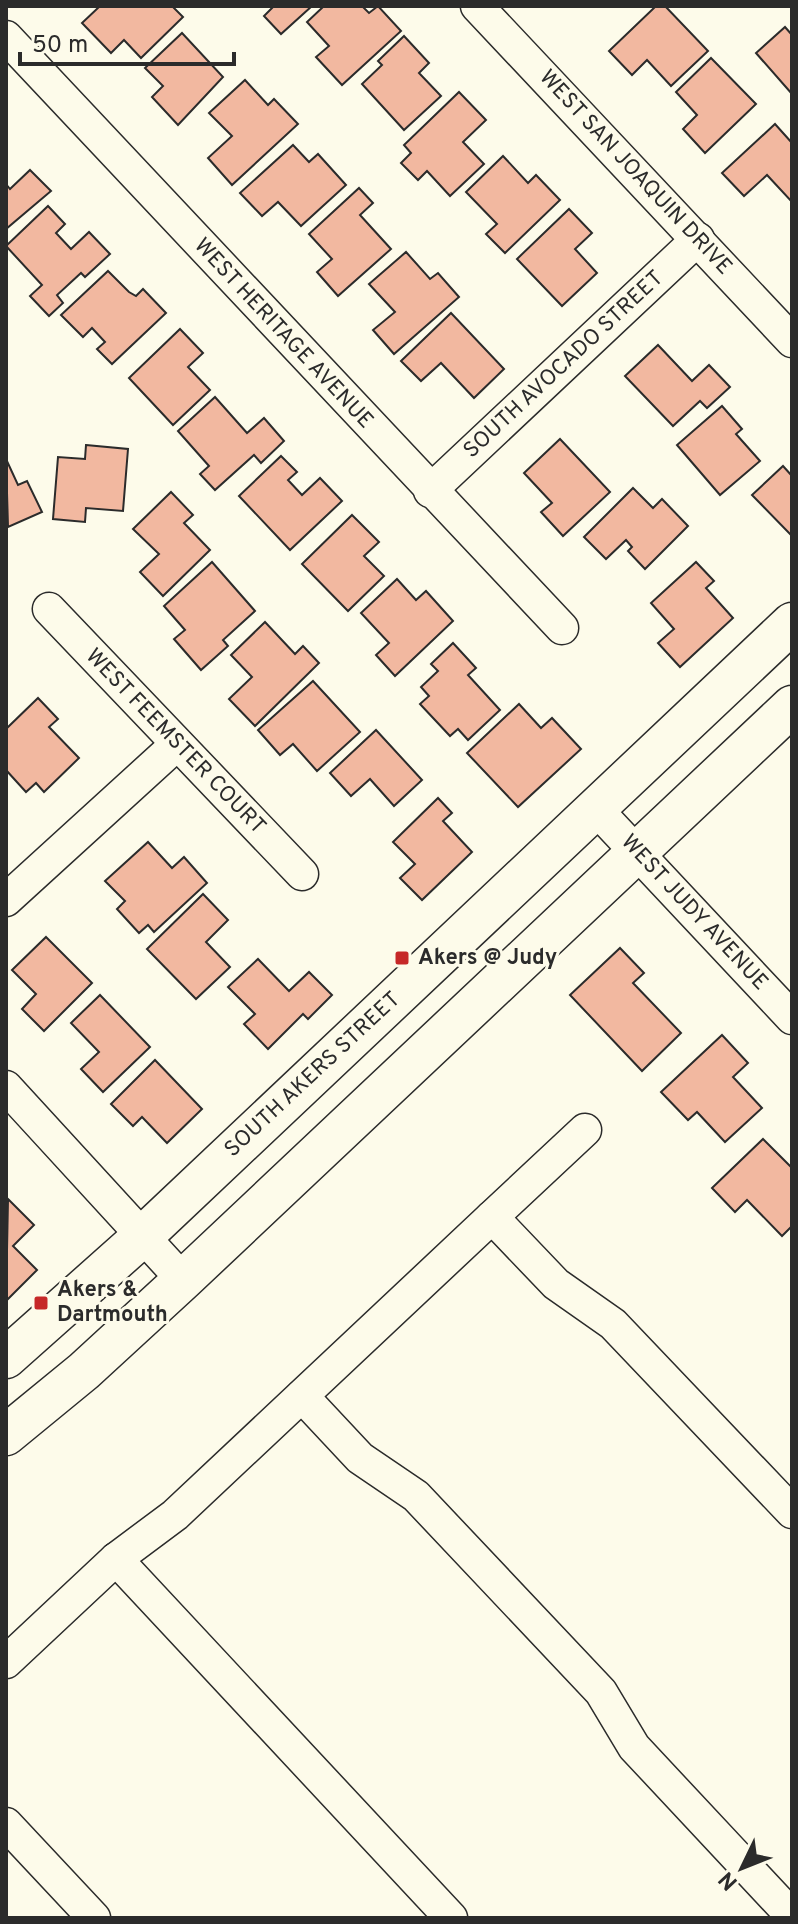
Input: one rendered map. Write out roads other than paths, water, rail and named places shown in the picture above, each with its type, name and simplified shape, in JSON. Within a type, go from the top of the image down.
[{"type":"main road","name":"SOUTH AKERS STREET","points":[[6,1358],[143,1236],[792,623]]},
{"type":"main road","points":[[6,1435],[84,1371],[183,1280],[792,706]]},
{"type":"street","name":"WEST SAN JOAQUIN DRIVE","points":[[477,6],[792,341]]},
{"type":"street","name":"WEST HERITAGE AVENUE","points":[[6,37],[562,628]]},
{"type":"street","name":"SOUTH AVOCADO STREET","points":[[430,491],[698,239]]},
{"type":"street","name":"WEST FEEMSTER COURT","points":[[49,609],[302,874]]},
{"type":"street","points":[[6,900],[176,745]]},
{"type":"street","name":"WEST JUDY AVENUE","points":[[595,808],[792,1018]]},
{"type":"street","points":[[6,1087],[183,1280]]},
{"type":"street","points":[[6,1662],[116,1559],[175,1515],[585,1130]]},
{"type":"street","points":[[492,1217],[556,1284],[613,1324],[792,1512]]},
{"type":"street","points":[[302,1396],[360,1458],[416,1496],[601,1692],[634,1747],[777,1911]]},
{"type":"street","points":[[116,1559],[451,1918]]},
{"type":"street","points":[[6,1824],[94,1918]]},
{"type":"place","name":"Akers @ Judy","points":[[402,958]]},
{"type":"place","name":"Akers & Dartmouth","points":[[41,1303]]}]
